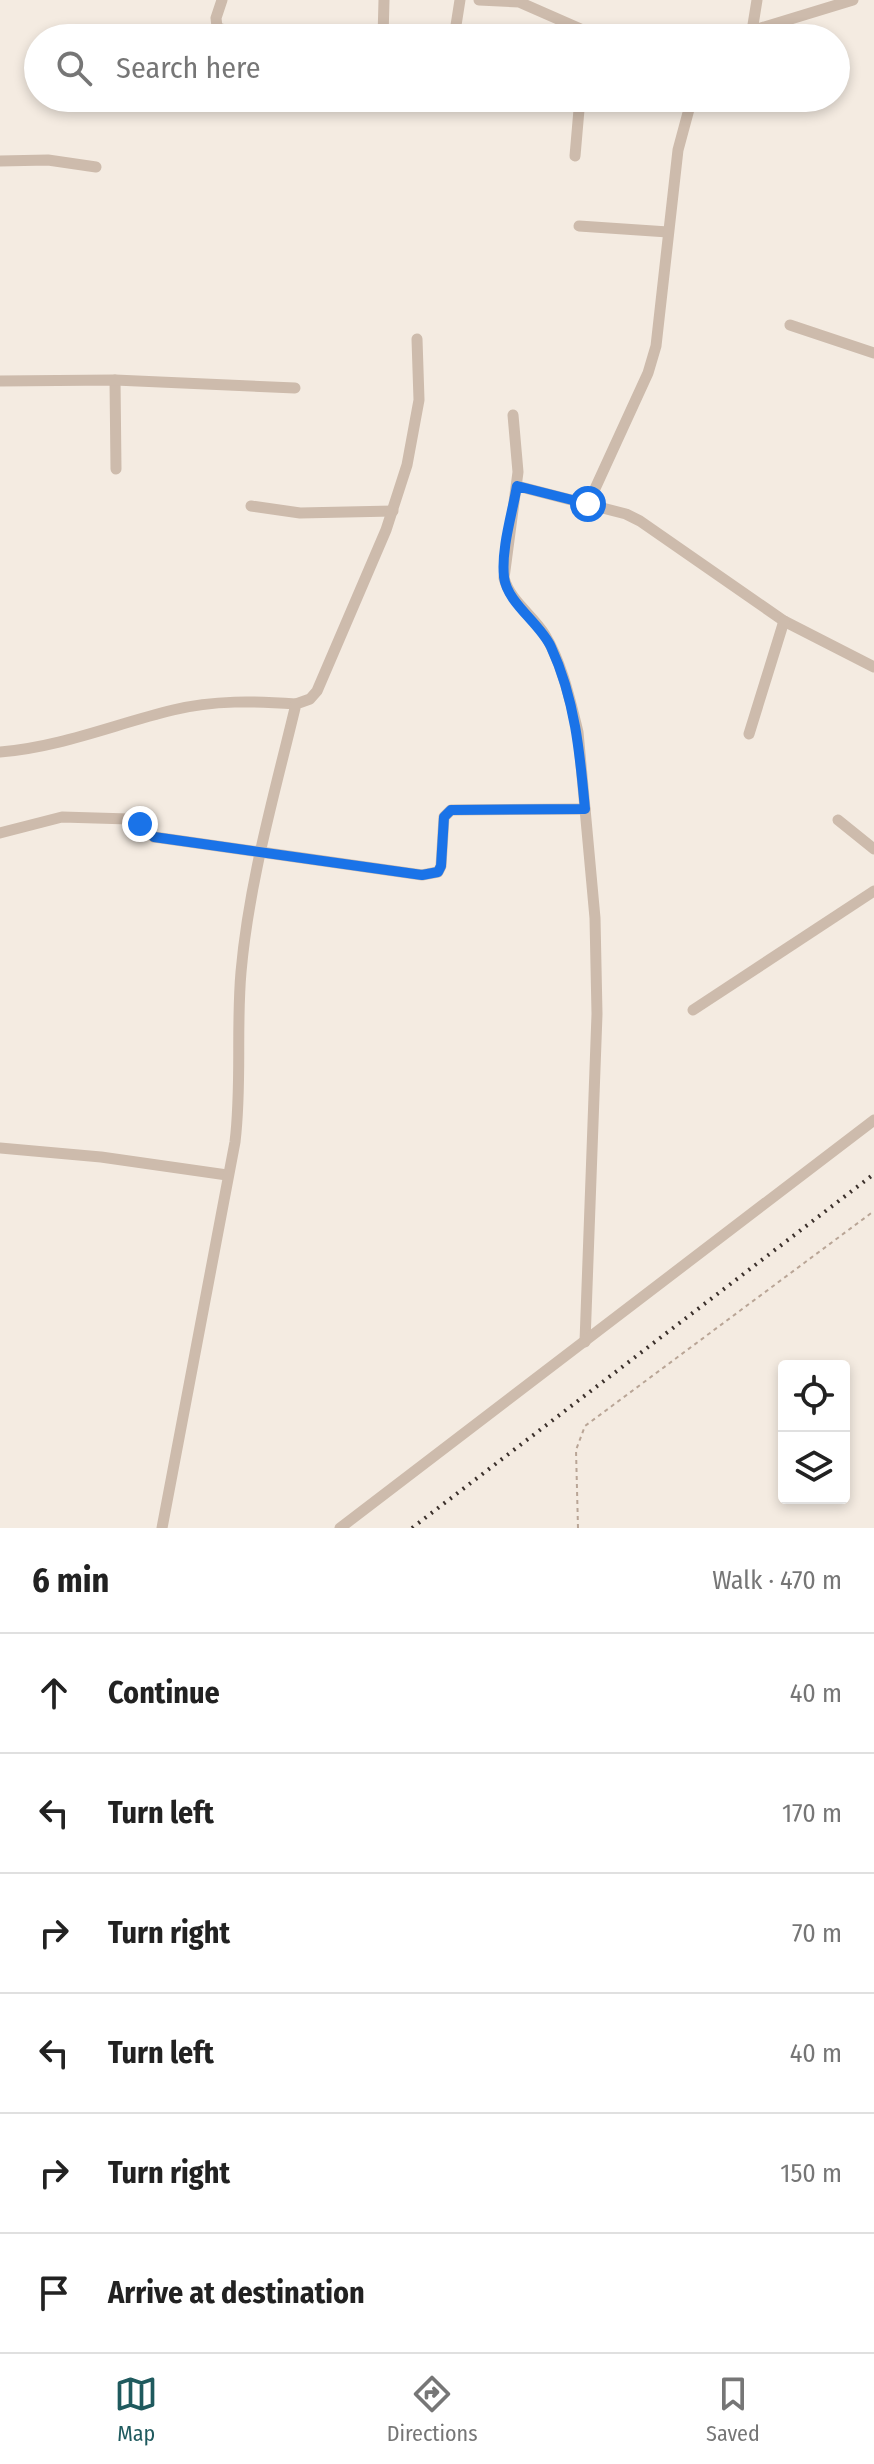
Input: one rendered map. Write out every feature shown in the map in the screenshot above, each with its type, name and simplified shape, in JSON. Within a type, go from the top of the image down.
[{"type":"street","points":[[217,24],[222,0]]},
{"type":"street","points":[[383,24],[384,0]]},
{"type":"street","points":[[456,24],[460,0]]},
{"type":"street","points":[[479,0],[520,1],[564,24]]},
{"type":"street","points":[[753,24],[757,0]]},
{"type":"street","points":[[775,24],[853,0]]},
{"type":"street","points":[[575,156],[579,112]]},
{"type":"street","points":[[588,504],[648,373],[656,346],[678,150],[688,112]]},
{"type":"street","points":[[0,161],[48,160],[96,167]]},
{"type":"street","points":[[579,226],[668,232]]},
{"type":"street","points":[[790,325],[874,353]]},
{"type":"street","points":[[0,752],[70,741],[195,706],[242,701],[296,704],[310,699],[317,691],[393,511],[414,436],[419,400],[417,339]]},
{"type":"street","points":[[115,380],[116,469]]},
{"type":"street","points":[[0,381],[115,380],[295,388]]},
{"type":"street","points":[[513,415],[518,460],[517,486],[504,578],[509,592],[543,633],[557,662],[578,732],[595,918],[597,1055],[585,1342]]},
{"type":"street","points":[[517,486],[640,521],[784,621],[874,667]]},
{"type":"street","points":[[251,506],[300,513],[393,511]]},
{"type":"street","points":[[749,734],[784,621]]},
{"type":"street","points":[[162,1528],[240,1104],[240,977],[260,854],[296,704]]},
{"type":"street","points":[[0,833],[62,817],[129,819],[154,837],[260,854],[431,875],[441,866],[444,817],[451,810],[585,809]]},
{"type":"street","points":[[838,820],[874,849]]},
{"type":"street","points":[[693,1010],[874,891]]},
{"type":"street","points":[[340,1528],[874,1120]]},
{"type":"street","points":[[0,1148],[227,1175]]},
{"type":"path","points":[[578,1528],[576,1450],[585,1426],[874,1211]]},
{"type":"railway","points":[[412,1528],[874,1174]]},
{"type":"route","points":[[140,824],[154,837],[204,842],[260,854],[431,875],[438,872],[441,866],[444,817],[451,810],[585,809],[578,732],[557,662],[543,633],[509,592],[504,572],[517,486],[588,504]]}]
